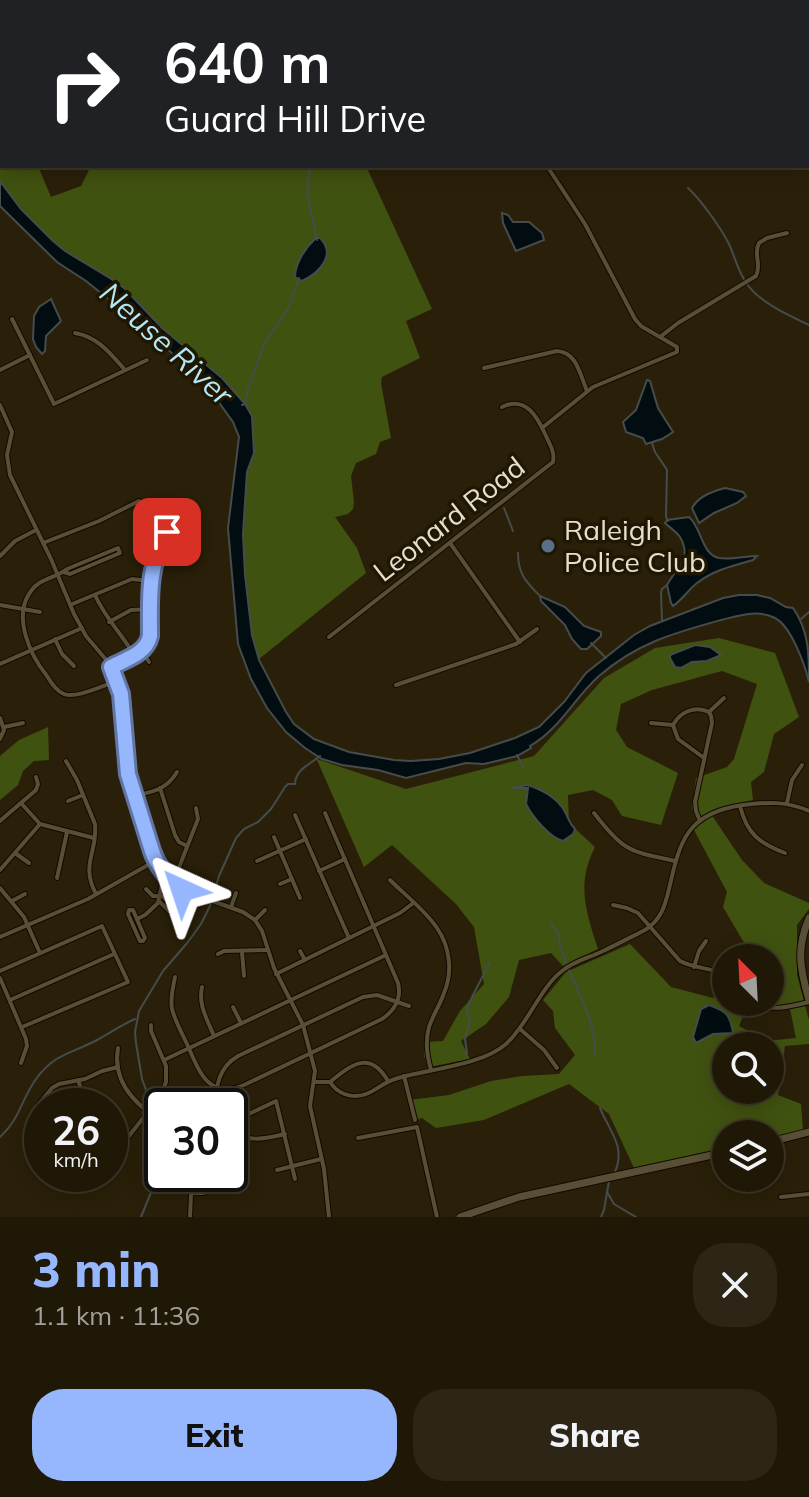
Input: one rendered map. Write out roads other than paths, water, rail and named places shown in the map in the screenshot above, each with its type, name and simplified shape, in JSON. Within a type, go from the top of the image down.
[{"type":"street","points":[[548,168],[585,224],[635,319],[660,337],[756,276],[759,271],[759,243],[787,233]]},
{"type":"street","points":[[12,319],[54,404],[147,360]]},
{"type":"street","points":[[75,333],[102,345],[125,370]]},
{"type":"street","name":"Leonard Road","points":[[329,637],[553,462],[554,453],[542,428],[587,391],[677,352],[677,347],[660,337]]},
{"type":"street","points":[[484,368],[557,351],[566,352],[573,357],[587,391]]},
{"type":"street","points":[[0,370],[30,355]]},
{"type":"street","points":[[0,405],[12,432],[9,473],[70,605],[117,681],[127,768],[155,861],[186,892],[231,907],[255,920],[262,931],[276,974],[303,1025],[315,1071],[310,1106],[322,1159],[329,1217]]},
{"type":"street","points":[[502,407],[524,405],[535,415],[542,428]]},
{"type":"street","points":[[0,455],[9,449]]},
{"type":"street","points":[[43,543],[107,518],[139,501]]},
{"type":"street","points":[[0,556],[15,541],[36,530]]},
{"type":"street","points":[[111,667],[142,651],[150,640],[150,581],[159,546],[167,532]]},
{"type":"street","points":[[148,540],[159,546]]},
{"type":"street","points":[[450,543],[520,642]]},
{"type":"street","points":[[64,572],[70,574],[120,553],[118,548],[44,579],[34,587],[24,608],[24,628],[38,665],[56,689],[65,695],[78,695],[117,681]]},
{"type":"street","points":[[70,605],[132,579],[150,581]]},
{"type":"street","points":[[95,595],[109,622],[134,655]]},
{"type":"street","points":[[0,605],[40,612]]},
{"type":"street","points":[[109,622],[131,610],[150,609]]},
{"type":"street","points":[[0,664],[82,628]]},
{"type":"street","points":[[396,685],[520,642],[537,629]]},
{"type":"street","points":[[55,639],[62,654],[74,666]]},
{"type":"street","points":[[142,651],[149,662]]},
{"type":"street","points":[[709,712],[724,698]]},
{"type":"street","points":[[704,758],[675,736],[673,725],[685,712],[697,709],[709,712]]},
{"type":"street","points":[[700,821],[695,806],[712,723],[709,712]]},
{"type":"street","points":[[0,718],[4,727],[0,739]]},
{"type":"street","points":[[4,727],[23,723]]},
{"type":"street","points":[[651,723],[673,725]]},
{"type":"street","points":[[66,761],[95,824],[88,871],[96,894]]},
{"type":"street","points":[[787,803],[792,780],[802,765]]},
{"type":"street","points":[[135,796],[160,788],[170,782],[177,772]]},
{"type":"street","points":[[0,821],[36,790],[36,777]]},
{"type":"street","points":[[160,788],[176,838],[187,846]]},
{"type":"street","points":[[68,801],[83,795]]},
{"type":"street","points":[[330,1082],[345,1094],[359,1096],[388,1081],[489,1055],[504,1046],[520,1029],[563,970],[650,927],[658,919],[665,907],[683,840],[700,821],[719,810],[767,802],[787,803],[809,811]]},
{"type":"street","points":[[21,803],[40,824],[94,838]]},
{"type":"street","points":[[740,806],[752,834],[767,846],[785,853]]},
{"type":"street","points":[[137,919],[158,903],[162,884],[178,870],[198,819],[196,808]]},
{"type":"street","points":[[175,977],[172,1009],[202,1077],[221,1089],[235,1089],[390,1013],[397,1002],[399,988],[325,813]]},
{"type":"street","points":[[594,813],[624,846],[639,853],[675,861]]},
{"type":"street","points":[[295,815],[349,938]]},
{"type":"street","points":[[0,870],[40,824]]},
{"type":"street","points":[[57,878],[67,832]]},
{"type":"street","points":[[274,837],[300,898]]},
{"type":"street","points":[[257,861],[306,839]]},
{"type":"street","points":[[15,853],[29,863]]},
{"type":"street","points":[[319,871],[345,859]]},
{"type":"street","points":[[0,937],[96,894],[155,861]]},
{"type":"street","points":[[280,884],[292,879]]},
{"type":"street","points":[[390,880],[440,932],[447,949],[446,988],[427,1035],[431,1070]]},
{"type":"street","points":[[0,888],[28,925],[40,953]]},
{"type":"street","points":[[146,889],[158,898]]},
{"type":"street","points":[[231,907],[236,893]]},
{"type":"street","points":[[12,901],[25,894]]},
{"type":"street","points":[[276,974],[404,911],[413,903]]},
{"type":"street","points":[[613,905],[638,913],[677,958],[694,967],[712,970]]},
{"type":"street","points":[[133,910],[137,919],[145,938],[142,941],[127,912],[133,910]]},
{"type":"street","points":[[255,920],[265,910]]},
{"type":"street","points":[[784,1006],[809,1000],[800,956],[809,918]]},
{"type":"street","points":[[0,971],[102,926],[128,982],[22,1027]]},
{"type":"street","points":[[694,967],[706,941]]},
{"type":"street","points":[[218,954],[224,951],[268,950]]},
{"type":"street","points":[[300,951],[305,960]]},
{"type":"street","points":[[242,952],[244,976]]},
{"type":"street","points":[[10,1000],[115,953]]},
{"type":"street","points":[[164,1060],[386,954]]},
{"type":"street","points":[[0,978],[27,1046],[21,1063]]},
{"type":"street","points":[[202,987],[201,1007],[214,1036]]},
{"type":"street","points":[[217,1087],[222,1071],[232,1059],[363,997],[377,995],[409,1006]]},
{"type":"street","points":[[233,1007],[241,1023]]},
{"type":"street","points":[[151,1025],[167,1074],[164,1088]]},
{"type":"street","points":[[520,1029],[544,1050],[557,1068]]},
{"type":"street","points":[[118,1048],[118,1067],[126,1091],[144,1107]]},
{"type":"street","points":[[315,1082],[330,1082],[349,1068],[375,1062],[388,1081]]},
{"type":"street","points":[[55,1088],[59,1084],[118,1067]]},
{"type":"street","points":[[404,1076],[415,1120]]},
{"type":"street","points":[[78,1080],[81,1088]]},
{"type":"street","points":[[248,1115],[276,1101],[295,1179]]},
{"type":"street","points":[[128,1137],[144,1116]]},
{"type":"street","points":[[358,1138],[417,1127],[437,1217]]},
{"type":"street","points":[[784,1138],[809,1132]]},
{"type":"street","points":[[248,1138],[285,1134]]},
{"type":"street","points":[[460,1217],[519,1197],[712,1155]]},
{"type":"street","points":[[277,1170],[322,1159]]},
{"type":"street","points":[[190,1217],[191,1193],[204,1193]]},
{"type":"street","points":[[781,1197],[809,1194]]},
{"type":"water","name":"Neuse River","points":[[0,181],[21,209],[53,241],[124,288],[162,328],[222,378],[252,416],[254,453],[247,472],[243,534],[252,635],[259,660],[286,712],[294,724],[314,739],[349,752],[411,761],[470,753],[515,738],[539,727],[564,702],[586,673],[634,635],[723,598],[739,595],[770,598],[793,608],[805,634],[809,682],[796,647],[781,622],[768,615],[748,614],[672,635],[627,655],[599,676],[550,731],[517,756],[484,764],[466,763],[406,778],[322,759],[286,732],[267,708],[251,679],[238,644],[228,528],[239,437],[233,422],[191,370],[131,317],[57,262],[0,206]]},
{"type":"water","points":[[502,213],[513,222],[529,222],[542,233],[544,240],[516,251],[503,223]]},
{"type":"water","points":[[316,238],[325,244],[326,257],[320,268],[302,281],[295,277],[297,266]]},
{"type":"water","points":[[51,299],[61,321],[46,336],[42,354],[33,339],[34,316],[39,307]]},
{"type":"water","points":[[647,380],[650,381],[658,408],[673,432],[646,444],[643,438],[626,432],[623,422],[636,410]]},
{"type":"water","points":[[725,488],[743,492],[746,496],[699,523],[692,508],[706,495]]},
{"type":"water","points":[[689,517],[713,556],[757,556],[703,579],[673,606],[667,585],[682,563],[685,551],[680,537],[665,523],[667,520]]},
{"type":"water","points":[[540,596],[565,607],[584,626],[601,632],[601,636],[587,649],[581,649]]},
{"type":"water","points":[[695,645],[710,647],[721,655],[681,668],[675,667],[670,655]]},
{"type":"water","points":[[527,785],[558,802],[575,829],[573,834],[563,841],[542,826],[526,804],[528,788],[512,788]]},
{"type":"water","points":[[709,1005],[712,1006],[712,1016],[727,1016],[733,1032],[712,1032],[696,1043],[693,1037],[701,1009]]},
{"type":"waterway","points":[[310,168],[307,193],[317,240]]},
{"type":"waterway","points":[[688,188],[721,230],[741,275],[752,291],[775,308],[809,325]]},
{"type":"waterway","name":"Neuse River","points":[[242,405],[245,404],[264,344],[288,309],[299,278]]},
{"type":"waterway","points":[[652,443],[667,470],[668,521]]},
{"type":"waterway","points":[[504,508],[513,531]]},
{"type":"waterway","points":[[518,553],[523,576],[539,595]]},
{"type":"waterway","points":[[662,620],[661,593],[667,585]]},
{"type":"waterway","points":[[801,619],[809,612]]},
{"type":"waterway","points":[[591,643],[606,658]]},
{"type":"waterway","points":[[517,755],[523,767]]},
{"type":"waterway","points":[[141,1217],[154,1185],[157,1162],[156,1117],[142,1079],[136,1043],[139,1011],[163,971],[201,924],[236,838],[244,829],[258,822],[285,787],[295,784],[300,771],[320,756]]},
{"type":"waterway","points":[[551,922],[559,936],[567,965]]},
{"type":"waterway","points":[[465,1056],[469,1003],[490,962]]},
{"type":"waterway","points":[[569,970],[591,1024],[594,1056]]},
{"type":"waterway","points":[[0,1137],[12,1123],[43,1070],[64,1055],[135,1019]]},
{"type":"waterway","points":[[600,1108],[618,1147],[615,1172]]},
{"type":"waterway","points":[[601,1217],[609,1181]]},
{"type":"waterway","points":[[607,1192],[614,1204],[636,1217]]},
{"type":"place","name":"Raleigh Police Club","points":[[548,546]]}]
